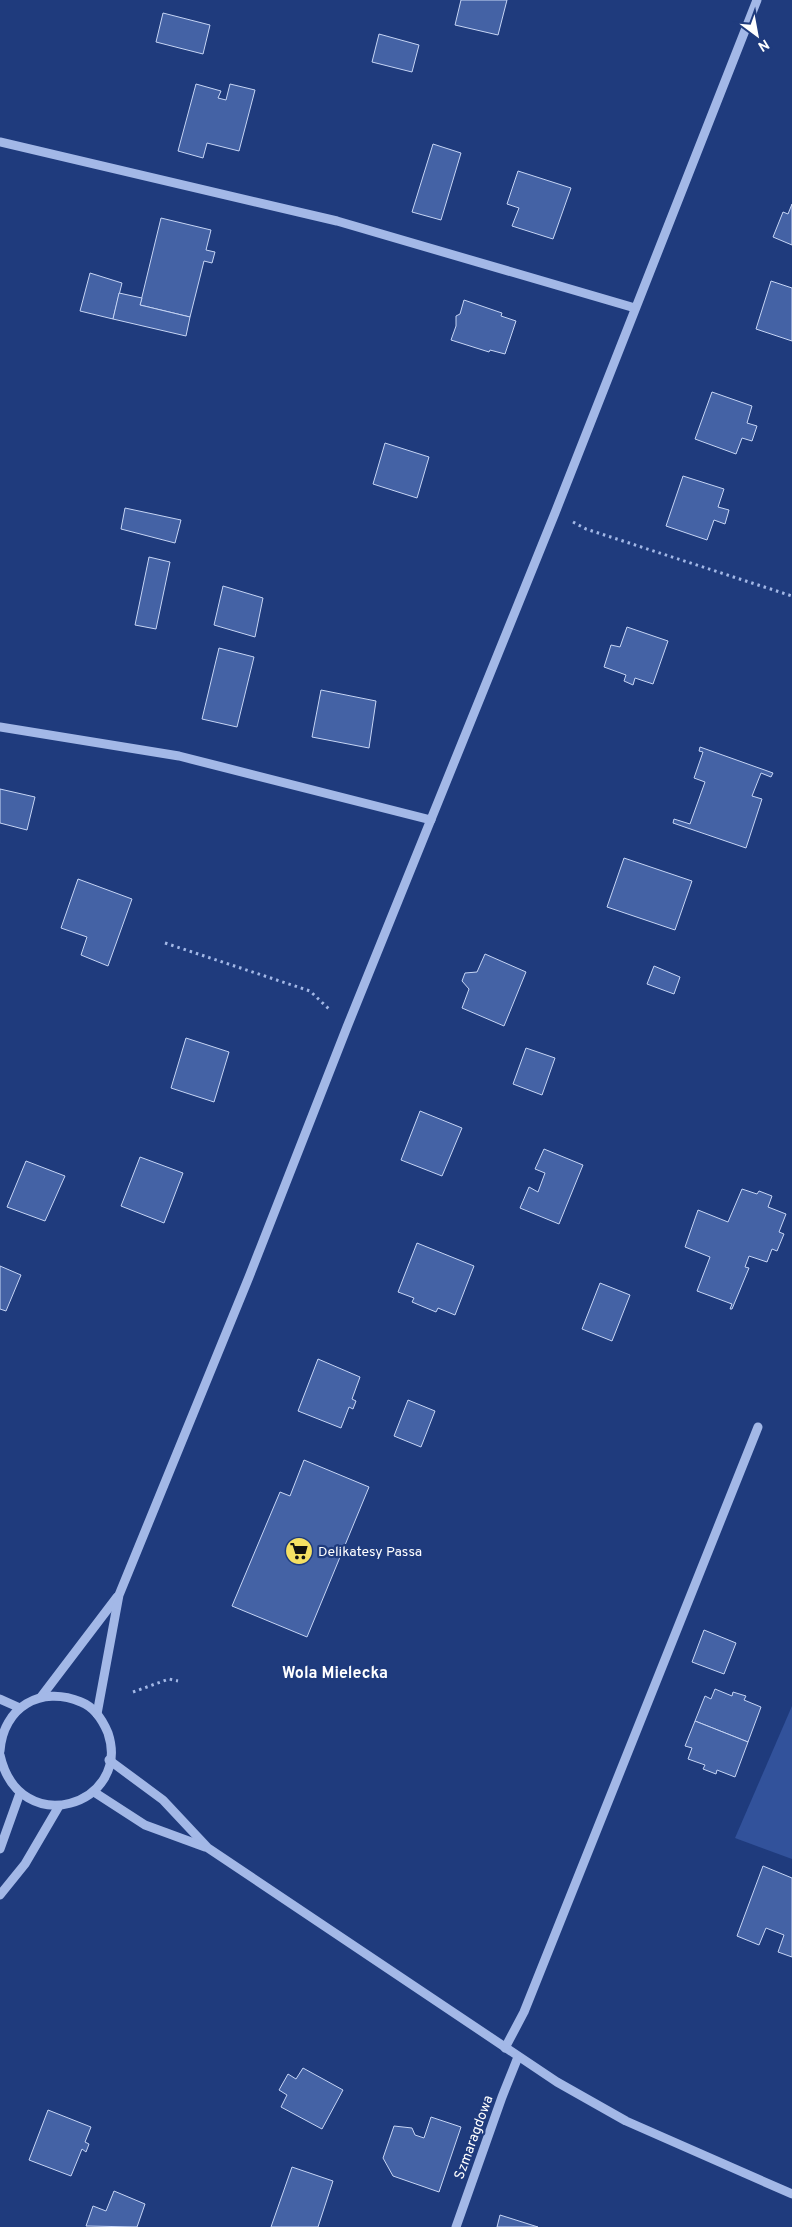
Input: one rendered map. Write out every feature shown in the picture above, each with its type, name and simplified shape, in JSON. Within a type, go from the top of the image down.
[{"type":"street","points":[[97,1714],[119,1595],[555,513],[757,0]]},
{"type":"street","points":[[0,142],[338,221],[635,308]]},
{"type":"street","points":[[0,728],[178,756],[431,820]]},
{"type":"street","points":[[505,2048],[524,2012],[758,1427]]},
{"type":"street","points":[[41,1697],[119,1595]]},
{"type":"street","points":[[0,1749],[6,1725],[20,1708],[41,1697],[56,1695],[71,1698],[85,1704],[97,1714],[105,1725],[109,1738],[110,1760],[102,1783],[94,1792],[73,1803],[60,1806],[45,1805],[32,1801],[20,1793],[10,1783],[3,1770],[0,1755]]},
{"type":"street","points":[[0,1699],[20,1708]]},
{"type":"street","points":[[110,1760],[164,1800],[208,1848]]},
{"type":"street","points":[[94,1792],[145,1825],[208,1848],[462,2016],[518,2058],[626,2121],[792,2194]]},
{"type":"street","points":[[0,1849],[20,1793]]},
{"type":"street","points":[[0,1896],[25,1864],[60,1806]]},
{"type":"street","name":"Szmaragdowa","points":[[456,2227],[502,2097],[518,2058]]},
{"type":"path","points":[[555,513],[586,529],[792,596]]},
{"type":"path","points":[[165,943],[310,991],[347,1027]]},
{"type":"path","points":[[132,1692],[169,1678],[178,1682]]},
{"type":"shaded area","points":[[792,1706],[792,1859],[735,1838]]},
{"type":"building","points":[[461,0],[507,0],[498,35],[455,25]]},
{"type":"building","points":[[163,13],[210,25],[203,54],[156,42]]},
{"type":"building","points":[[379,34],[419,45],[412,72],[372,62]]},
{"type":"building","points":[[196,84],[221,91],[218,98],[226,100],[230,84],[255,90],[239,151],[207,143],[203,158],[178,151]]},
{"type":"building","points":[[433,144],[461,153],[441,220],[412,212]]},
{"type":"building","points":[[518,171],[571,188],[553,239],[512,226],[519,208],[507,204]]},
{"type":"building","points":[[792,204],[792,245],[773,237],[783,212],[788,214]]},
{"type":"building","points":[[161,218],[211,230],[206,250],[215,252],[212,263],[204,261],[190,317],[140,305]]},
{"type":"building","points":[[90,273],[122,283],[113,319],[80,311]]},
{"type":"building","points":[[771,281],[792,288],[792,341],[756,329]]},
{"type":"building","points":[[119,293],[142,298],[140,305],[190,317],[186,336],[113,319]]},
{"type":"building","points":[[464,300],[502,313],[501,316],[516,321],[505,354],[490,350],[489,352],[451,340],[456,326],[456,316],[460,314]]},
{"type":"building","points":[[712,392],[752,406],[747,423],[757,426],[752,441],[742,438],[736,454],[695,439]]},
{"type":"building","points":[[385,443],[429,457],[417,498],[373,484]]},
{"type":"building","points":[[683,476],[724,489],[718,507],[729,510],[725,524],[714,520],[707,540],[666,526]]},
{"type":"building","points":[[125,508],[181,520],[175,543],[121,529]]},
{"type":"building","points":[[149,557],[170,562],[156,629],[135,625]]},
{"type":"building","points":[[223,586],[263,598],[255,637],[214,625]]},
{"type":"building","points":[[627,627],[668,641],[653,684],[635,678],[633,685],[624,681],[626,675],[604,667],[611,645],[620,647]]},
{"type":"building","points":[[219,648],[254,657],[237,727],[202,719]]},
{"type":"building","points":[[321,690],[376,701],[369,748],[312,737]]},
{"type":"building","points":[[700,747],[773,773],[771,777],[761,773],[752,796],[762,799],[746,848],[673,823],[674,819],[690,824],[705,782],[694,778],[703,752],[699,751]]},
{"type":"building","points":[[0,789],[35,797],[27,830],[0,823]]},
{"type":"building","points":[[624,858],[692,881],[675,930],[607,907]]},
{"type":"building","points":[[78,879],[132,899],[108,966],[81,955],[87,937],[61,928]]},
{"type":"building","points":[[485,954],[526,972],[504,1026],[462,1008],[469,989],[462,981],[465,973],[477,972]]},
{"type":"building","points":[[654,966],[680,977],[674,994],[647,984]]},
{"type":"building","points":[[186,1038],[229,1052],[214,1102],[171,1088]]},
{"type":"building","points":[[526,1048],[555,1058],[542,1095],[513,1084]]},
{"type":"building","points":[[420,1111],[462,1128],[442,1176],[401,1160]]},
{"type":"building","points":[[544,1149],[583,1165],[559,1224],[520,1208],[529,1187],[538,1192],[545,1173],[535,1169]]},
{"type":"building","points":[[140,1157],[183,1173],[164,1223],[121,1206]]},
{"type":"building","points":[[26,1161],[65,1176],[45,1221],[7,1207]]},
{"type":"building","points":[[742,1189],[757,1194],[759,1191],[772,1196],[768,1207],[786,1214],[779,1232],[784,1234],[777,1251],[772,1249],[767,1262],[749,1256],[745,1267],[749,1268],[732,1309],[730,1309],[732,1304],[697,1291],[710,1257],[685,1247],[698,1210],[728,1222]]},
{"type":"building","points":[[417,1243],[474,1266],[455,1315],[438,1308],[436,1312],[412,1302],[414,1298],[398,1292]]},
{"type":"building","points":[[0,1266],[21,1275],[6,1311],[0,1309]]},
{"type":"building","points":[[600,1283],[630,1295],[612,1341],[582,1329]]},
{"type":"building","points":[[318,1359],[360,1377],[352,1399],[356,1401],[353,1409],[349,1407],[341,1428],[298,1411]]},
{"type":"building","points":[[408,1400],[435,1411],[421,1447],[394,1436]]},
{"type":"building","name":"Delikatesy Passa","points":[[304,1460],[369,1487],[307,1637],[232,1606],[280,1492],[290,1496]]},
{"type":"building","points":[[704,1630],[736,1643],[724,1674],[692,1662]]},
{"type":"building","points":[[715,1689],[732,1696],[733,1692],[746,1696],[744,1700],[761,1707],[748,1742],[695,1721],[705,1696],[711,1699]]},
{"type":"building","points":[[695,1721],[748,1742],[735,1777],[717,1770],[716,1774],[703,1769],[705,1765],[688,1759],[692,1748],[685,1746]]},
{"type":"building","points":[[763,1866],[792,1878],[792,1957],[778,1952],[784,1935],[766,1928],[759,1945],[737,1936]]},
{"type":"building","points":[[303,2068],[343,2090],[322,2129],[281,2107],[287,2095],[279,2090],[288,2074],[296,2079]]},
{"type":"building","points":[[48,2110],[91,2127],[85,2142],[89,2144],[86,2152],[82,2149],[71,2176],[29,2160]]},
{"type":"building","points":[[431,2117],[461,2127],[439,2192],[393,2176],[383,2158],[394,2126],[412,2128],[415,2135],[424,2138]]},
{"type":"building","points":[[292,2167],[333,2181],[318,2227],[271,2227]]},
{"type":"building","points":[[114,2191],[145,2204],[137,2227],[86,2226],[93,2206],[106,2211]]},
{"type":"building","points":[[500,2215],[538,2227],[497,2227]]},
{"type":"place","name":"Delikatesy Passa","points":[[299,1551]]},
{"type":"district","name":"Wola Mielecka","points":[[335,1672]]}]
